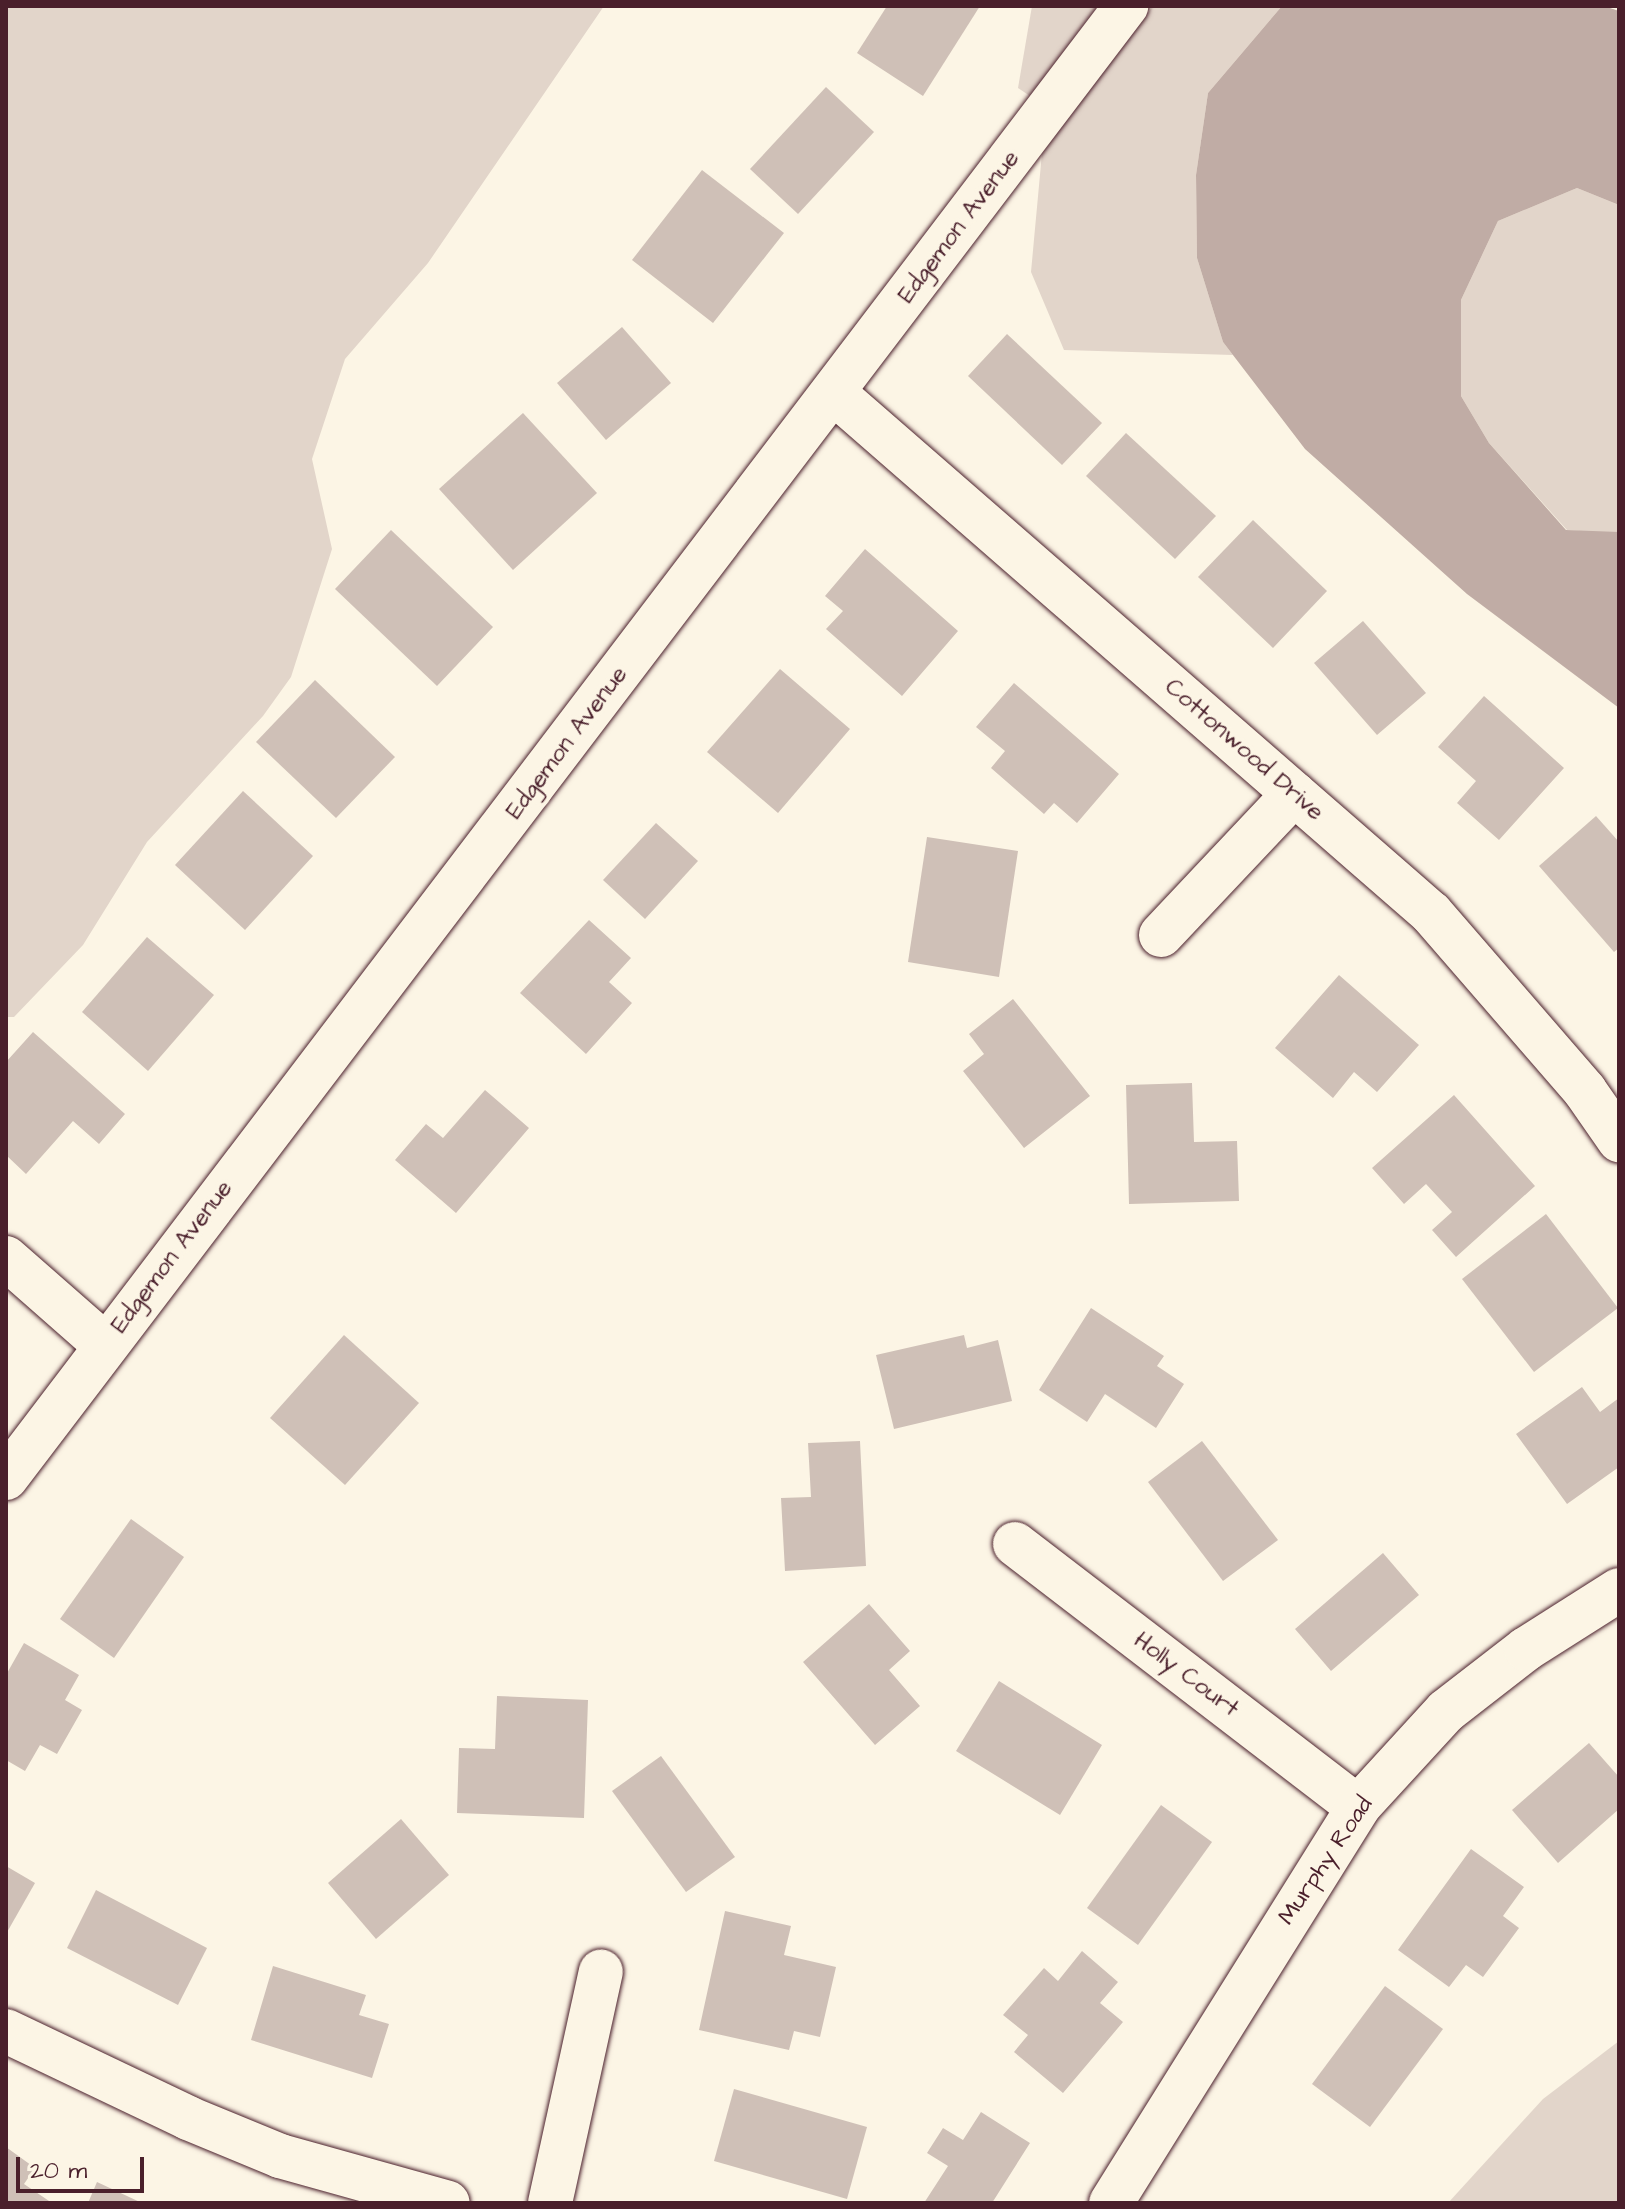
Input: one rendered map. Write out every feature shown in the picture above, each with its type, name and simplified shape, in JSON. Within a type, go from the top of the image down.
[{"type":"street","name":"Edgemon Avenue","points":[[6,1478],[1126,6]]},
{"type":"street","name":"Cottonwood Drive","points":[[834,393],[1431,913],[1576,1080],[1619,1140]]},
{"type":"street","points":[[1161,935],[1294,794]]},
{"type":"street","points":[[6,1258],[105,1345]]},
{"type":"street","name":"Holly Court","points":[[1015,1544],[1358,1807]]},
{"type":"street","name":"Murphy Road","points":[[1111,2203],[1358,1807],[1446,1711],[1526,1649],[1619,1590]]},
{"type":"street","points":[[550,2203],[601,1972]]},
{"type":"street","points":[[6,2031],[188,2118],[280,2156],[448,2203]]},
{"type":"shaded area","points":[[6,6],[604,6],[428,263],[345,359],[312,459],[332,549],[291,677],[263,716],[147,842],[83,945],[14,1017],[6,1017]]},
{"type":"shaded area","points":[[1032,6],[1098,6],[1030,96],[1018,88]]},
{"type":"shaded area","points":[[1153,6],[1282,6],[1208,93],[1196,175],[1197,258],[1223,342],[1233,355],[1064,350],[1031,272],[1042,153]]},
{"type":"shaded area","points":[[1282,6],[1604,6],[1619,11],[1619,205],[1577,188],[1498,221],[1461,300],[1461,396],[1489,443],[1566,530],[1619,532],[1619,708],[1467,594],[1305,449],[1223,342],[1197,258],[1196,175],[1208,93]]},
{"type":"shaded area","points":[[1577,188],[1619,205],[1617,534],[1567,530],[1489,443],[1461,396],[1461,300],[1498,221]]},
{"type":"shaded area","points":[[1619,2041],[1619,2203],[1448,2203],[1543,2099]]},
{"type":"building","points":[[887,6],[980,6],[923,96],[857,53]]},
{"type":"building","points":[[826,87],[874,132],[798,214],[750,169]]},
{"type":"building","points":[[702,170],[784,233],[713,323],[632,260]]},
{"type":"building","points":[[622,327],[671,383],[606,440],[557,383]]},
{"type":"building","points":[[1007,334],[1102,423],[1062,465],[968,376]]},
{"type":"building","points":[[523,413],[597,493],[513,570],[439,489]]},
{"type":"building","points":[[1126,433],[1216,516],[1175,559],[1086,476]]},
{"type":"building","points":[[1253,520],[1327,591],[1273,648],[1198,577]]},
{"type":"building","points":[[391,530],[493,627],[437,686],[335,589]]},
{"type":"building","points":[[865,549],[958,631],[902,696],[826,629],[843,611],[825,596]]},
{"type":"building","points":[[1363,621],[1426,693],[1377,735],[1314,663]]},
{"type":"building","points":[[780,669],[850,729],[778,813],[707,752]]},
{"type":"building","points":[[315,680],[395,757],[336,818],[256,742]]},
{"type":"building","points":[[1014,683],[1119,774],[1077,823],[1054,803],[1044,814],[991,768],[1005,751],[976,727]]},
{"type":"building","points":[[1484,696],[1564,768],[1499,840],[1457,803],[1476,781],[1438,747]]},
{"type":"building","points":[[243,791],[313,856],[245,930],[175,865]]},
{"type":"building","points":[[1596,816],[1619,842],[1619,948],[1614,952],[1539,866]]},
{"type":"building","points":[[656,823],[698,861],[645,919],[603,880]]},
{"type":"building","points":[[927,837],[1018,851],[999,977],[908,962]]},
{"type":"building","points":[[589,920],[631,958],[609,982],[632,1003],[586,1054],[520,993]]},
{"type":"building","points":[[147,937],[214,995],[148,1071],[82,1012]]},
{"type":"building","points":[[1339,975],[1419,1045],[1377,1092],[1354,1072],[1333,1098],[1275,1048]]},
{"type":"building","points":[[1013,999],[1090,1096],[1024,1148],[963,1071],[984,1054],[969,1034]]},
{"type":"building","points":[[33,1032],[125,1114],[99,1144],[73,1121],[26,1174],[6,1155],[6,1062]]},
{"type":"building","points":[[1192,1083],[1194,1142],[1237,1141],[1239,1201],[1129,1204],[1126,1085]]},
{"type":"building","points":[[485,1090],[529,1128],[456,1213],[395,1160],[426,1124],[443,1138]]},
{"type":"building","points":[[1454,1095],[1535,1186],[1456,1257],[1432,1230],[1452,1212],[1426,1184],[1404,1204],[1372,1168]]},
{"type":"building","points":[[1546,1214],[1618,1308],[1534,1372],[1462,1279]]},
{"type":"building","points":[[1091,1308],[1164,1356],[1157,1366],[1184,1384],[1156,1428],[1105,1394],[1087,1422],[1039,1390]]},
{"type":"building","points":[[344,1335],[419,1403],[345,1485],[270,1418]]},
{"type":"building","points":[[964,1335],[967,1348],[998,1340],[1012,1401],[894,1429],[876,1355]]},
{"type":"building","points":[[1582,1387],[1600,1412],[1619,1398],[1619,1467],[1567,1504],[1516,1434]]},
{"type":"building","points":[[860,1441],[866,1566],[785,1571],[781,1498],[811,1497],[808,1443]]},
{"type":"building","points":[[1202,1441],[1278,1540],[1223,1581],[1148,1482]]},
{"type":"building","points":[[131,1519],[184,1557],[114,1658],[60,1619]]},
{"type":"building","points":[[1383,1553],[1419,1595],[1331,1671],[1295,1629]]},
{"type":"building","points":[[869,1604],[910,1651],[889,1670],[920,1706],[875,1745],[803,1662]]},
{"type":"building","points":[[24,1643],[79,1675],[65,1700],[82,1710],[57,1754],[40,1745],[25,1771],[6,1760],[6,1675]]},
{"type":"building","points":[[999,1681],[1102,1745],[1060,1815],[956,1751]]},
{"type":"building","points":[[497,1696],[588,1700],[584,1818],[457,1813],[459,1748],[495,1749]]},
{"type":"building","points":[[1589,1743],[1619,1777],[1619,1809],[1558,1863],[1512,1810]]},
{"type":"building","points":[[661,1756],[735,1857],[686,1892],[612,1791]]},
{"type":"building","points":[[1161,1805],[1212,1842],[1138,1945],[1087,1908]]},
{"type":"building","points":[[401,1819],[449,1875],[376,1939],[328,1883]]},
{"type":"building","points":[[1471,1849],[1524,1887],[1503,1916],[1519,1928],[1483,1977],[1466,1965],[1449,1987],[1398,1950]]},
{"type":"building","points":[[6,1866],[35,1883],[6,1934]]},
{"type":"building","points":[[96,1890],[207,1948],[178,2005],[67,1948]]},
{"type":"building","points":[[725,1911],[791,1926],[784,1955],[836,1967],[820,2037],[794,2031],[789,2050],[699,2030]]},
{"type":"building","points":[[1082,1951],[1118,1982],[1100,2003],[1123,2022],[1063,2093],[1014,2052],[1028,2035],[1003,2015],[1044,1968],[1058,1981]]},
{"type":"building","points":[[273,1966],[366,1995],[359,2015],[389,2024],[372,2078],[251,2040]]},
{"type":"building","points":[[1385,1986],[1443,2029],[1370,2127],[1312,2084]]},
{"type":"building","points":[[734,2089],[867,2127],[847,2199],[714,2161]]},
{"type":"building","points":[[981,2112],[1030,2143],[992,2203],[924,2203],[948,2166],[927,2153],[943,2128],[963,2140]]},
{"type":"building","points":[[6,2147],[35,2168],[24,2184],[52,2203],[6,2203]]},
{"type":"building","points":[[97,2182],[142,2203],[88,2203]]}]
